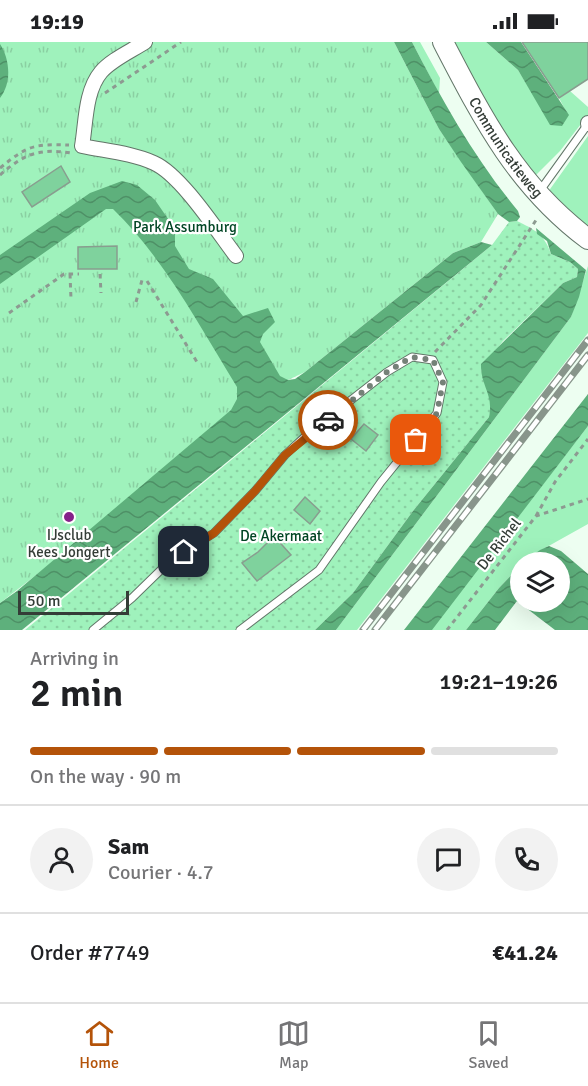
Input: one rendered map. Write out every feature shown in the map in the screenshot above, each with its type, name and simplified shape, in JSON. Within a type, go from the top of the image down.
[{"type":"street","points":[[145,42],[102,70],[95,81],[90,93],[82,146],[144,159],[172,174],[236,255]]},
{"type":"street","name":"Communicatieweg","points":[[443,42],[482,117],[507,156],[537,195],[571,227],[588,239]]},
{"type":"lane","points":[[537,195],[588,123]]},
{"type":"lane","points":[[93,630],[132,598],[170,561],[214,533],[255,491],[285,455],[310,432],[387,372],[412,357],[433,360],[443,382],[437,413],[381,482],[319,570],[240,630]]},
{"type":"path","points":[[0,168],[30,147],[42,144],[82,146]]},
{"type":"path","points":[[427,359],[481,305],[539,215]]},
{"type":"path","points":[[9,314],[64,273],[79,274]]},
{"type":"path","points":[[70,274],[71,299]]},
{"type":"path","points":[[100,274],[101,293]]},
{"type":"path","points":[[136,302],[142,280]]},
{"type":"path","points":[[147,281],[196,362]]},
{"type":"path","points":[[536,516],[555,482],[588,439]]},
{"type":"path","name":"De Richel","points":[[447,630],[536,516],[588,499]]},
{"type":"green space","name":"Park Assumburg","points":[[0,42],[394,42],[439,129],[498,214],[481,242],[453,253],[305,372],[288,380],[0,603]]},
{"type":"green space","points":[[412,42],[420,42],[440,78],[439,94]]},
{"type":"green space","points":[[452,42],[486,42],[518,70],[529,88],[561,126],[568,115],[559,98],[570,91],[588,107],[588,115],[560,151],[535,176],[491,114]]},
{"type":"green space","points":[[588,136],[588,228],[548,192]]},
{"type":"green space","name":"De Akermaat","points":[[517,221],[538,233],[546,242],[551,254],[570,262],[578,269],[577,277],[563,283],[503,341],[481,370],[492,404],[489,417],[413,511],[353,593],[315,630],[25,630],[492,245],[509,222]]},
{"type":"green space","points":[[588,266],[588,333],[357,630],[336,630],[571,317]]},
{"type":"green space","points":[[588,426],[588,524],[538,552],[510,552],[510,576],[466,630],[430,630]]},
{"type":"water","points":[[394,42],[412,42],[461,130],[518,211],[520,217],[517,221],[509,222],[498,214],[461,162],[439,129]]},
{"type":"water","points":[[486,42],[521,42],[569,115],[562,126],[550,125],[518,70]]},
{"type":"water","points":[[0,44],[8,64],[8,78],[0,98]]},
{"type":"water","points":[[122,181],[137,185],[155,200],[175,229],[175,246],[189,269],[213,279],[243,316],[268,308],[275,322],[263,334],[260,342],[280,376],[288,380],[295,379],[305,372],[453,253],[481,242],[492,245],[22,630],[0,630],[0,603],[231,410],[237,399],[237,387],[165,271],[149,249],[113,209],[106,209],[0,284],[0,255],[90,193]]},
{"type":"water","points":[[536,228],[586,270],[571,317],[336,630],[315,630],[353,593],[413,511],[489,417],[490,402],[481,364],[563,283],[577,277],[578,269],[570,262],[551,254],[547,241],[537,234]]},
{"type":"water","points":[[588,394],[588,426],[432,630],[404,630]]},
{"type":"water","points":[[549,546],[562,552],[537,552]]},
{"type":"water","points":[[570,559],[588,574],[588,630],[555,630],[531,612],[570,612]]},
{"type":"water","points":[[510,576],[510,610],[495,630],[466,630]]},
{"type":"building","points":[[522,42],[588,42],[588,79],[559,98]]},
{"type":"building","points":[[61,166],[70,182],[32,207],[22,192]]},
{"type":"building","points":[[117,246],[117,269],[78,269],[78,247]]},
{"type":"building","points":[[364,424],[378,435],[366,451],[351,439]]},
{"type":"building","points":[[305,497],[320,511],[310,524],[294,510]]},
{"type":"building","points":[[274,536],[291,555],[257,581],[242,563],[258,552]]},
{"type":"railway","points":[[363,630],[588,340]]},
{"type":"railway","points":[[375,630],[588,355]]},
{"type":"way so far","points":[[328,420],[387,372],[412,357],[433,360],[443,382],[437,413],[416,440]]},
{"type":"place","name":"IJsclub Kees Jongert","points":[[69,517]]},
{"type":"route","points":[[184,552],[214,533],[255,491],[285,455],[310,432],[328,420]]}]
